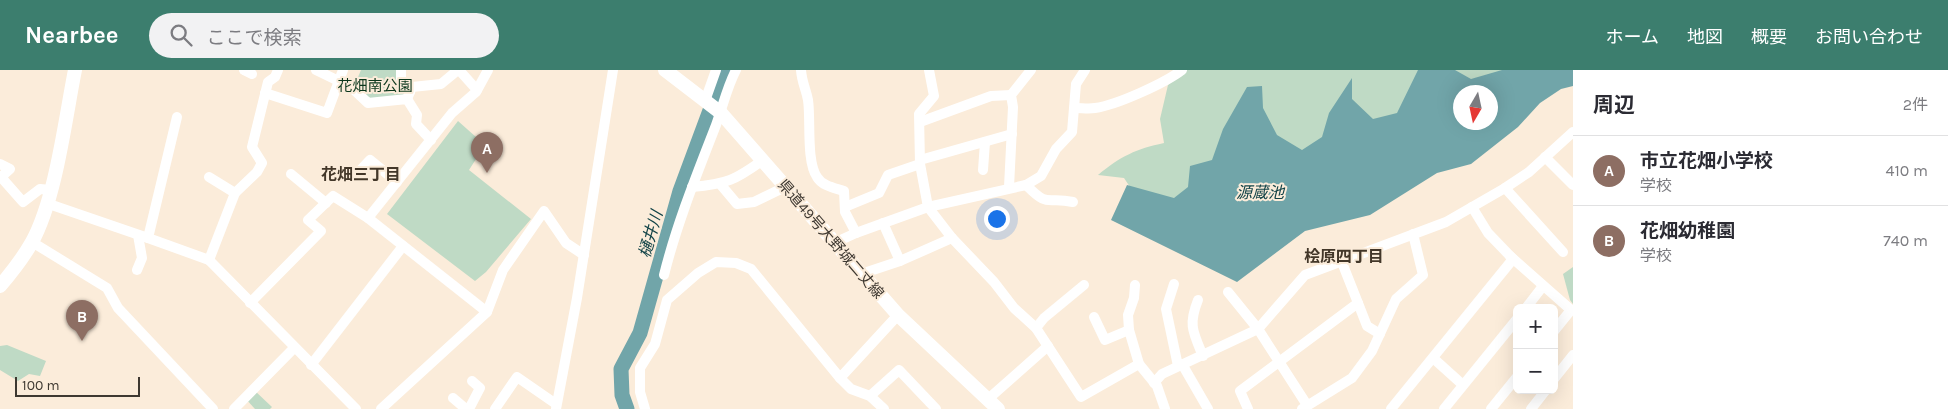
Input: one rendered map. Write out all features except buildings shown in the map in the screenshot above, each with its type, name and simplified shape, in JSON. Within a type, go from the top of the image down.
[{"type":"main road","name":"県道49号大野城二丈線","points":[[665,70],[721,113],[898,315],[993,404]]},
{"type":"main road","points":[[0,286],[19,263],[32,242],[48,196],[73,71]]},
{"type":"street","points":[[209,260],[235,193],[257,172],[262,163],[252,147],[268,82],[275,77],[278,70]]},
{"type":"street","points":[[316,70],[351,86],[368,103],[408,96]]},
{"type":"street","points":[[265,93],[327,113],[343,70]]},
{"type":"street","points":[[400,70],[401,79],[417,115],[416,124],[431,140]]},
{"type":"street","points":[[408,96],[412,87],[442,84],[459,70],[477,90]]},
{"type":"street","points":[[368,218],[452,113],[477,90],[488,70]]},
{"type":"street","points":[[495,409],[517,377],[556,406],[584,255],[613,70]]},
{"type":"street","points":[[705,101],[716,70]]},
{"type":"street","points":[[664,274],[674,238],[692,187],[736,70]]},
{"type":"street","points":[[801,70],[802,86],[808,100],[810,144],[816,177],[823,184],[844,191],[845,207],[856,233]]},
{"type":"street","points":[[929,70],[934,96],[920,114],[920,162],[928,206],[952,238],[994,282],[1014,308],[1036,328],[1081,397],[1139,364]]},
{"type":"street","points":[[1009,186],[1013,107],[1011,95],[1031,70]]},
{"type":"street","points":[[834,243],[928,206],[1009,186],[1026,184],[1041,176],[1056,149],[1072,132],[1076,84],[1085,70]]},
{"type":"street","points":[[1075,108],[1096,108],[1130,96],[1173,77],[1182,70]]},
{"type":"street","points":[[920,122],[991,96],[1011,95]]},
{"type":"street","points":[[148,238],[176,117]]},
{"type":"street","points":[[1154,383],[1162,374],[1258,329],[1305,274],[1446,222],[1505,188],[1528,172],[1573,132]]},
{"type":"street","points":[[845,207],[879,193],[888,175],[920,162],[1012,134]]},
{"type":"street","points":[[983,170],[985,142]]},
{"type":"street","points":[[1545,156],[1573,185]]},
{"type":"street","points":[[354,177],[370,160],[397,182]]},
{"type":"street","points":[[692,187],[721,185],[743,174],[763,160]]},
{"type":"street","points":[[0,164],[10,169],[1,177],[23,202],[40,189],[48,196],[138,235],[209,260],[356,409]]},
{"type":"street","points":[[291,174],[326,203]]},
{"type":"street","points":[[209,178],[235,193]]},
{"type":"street","points":[[1026,184],[1041,199],[1051,202],[1073,202]]},
{"type":"street","points":[[721,185],[737,204],[754,202],[785,187]]},
{"type":"street","points":[[1505,188],[1563,252]]},
{"type":"street","points":[[250,303],[320,231],[308,220],[333,196],[368,218],[486,312]]},
{"type":"street","points":[[1472,207],[1488,233],[1510,256],[1571,310],[1558,326]]},
{"type":"street","points":[[380,409],[486,312],[503,270],[544,211],[566,243],[584,255]]},
{"type":"street","points":[[883,223],[900,262]]},
{"type":"street","points":[[1228,292],[1258,329],[1304,407],[1352,378],[1372,351],[1396,299],[1423,274],[1413,234]]},
{"type":"street","points":[[136,270],[142,258],[138,235]]},
{"type":"street","points":[[861,274],[900,262],[952,238]]},
{"type":"street","points":[[32,242],[108,288],[118,308],[213,409]]},
{"type":"street","points":[[311,365],[403,246]]},
{"type":"street","points":[[1391,409],[1513,259],[1510,256]]},
{"type":"street","points":[[1341,260],[1368,326],[1380,334]]},
{"type":"street","points":[[645,409],[640,392],[640,368],[655,344],[667,300],[698,273],[716,262],[736,263],[751,269],[840,378],[851,389],[870,396],[884,409]]},
{"type":"street","points":[[1174,284],[1166,309],[1180,365],[1208,409]]},
{"type":"street","points":[[1135,285],[1134,298],[1128,315],[1129,330],[1139,364],[1154,383],[1165,409]]},
{"type":"street","points":[[1036,328],[1044,318],[1084,286]]},
{"type":"street","points":[[1529,304],[1543,286]]},
{"type":"street","points":[[1198,300],[1191,317],[1192,330],[1203,356]]},
{"type":"street","points":[[1248,409],[1240,391],[1279,364],[1358,303]]},
{"type":"street","points":[[840,378],[898,315]]},
{"type":"street","points":[[1094,317],[1105,340],[1129,330]]},
{"type":"street","points":[[1444,409],[1513,324]]},
{"type":"street","points":[[993,404],[1048,346]]},
{"type":"street","points":[[234,409],[294,348]]},
{"type":"street","points":[[1558,374],[1573,355]]},
{"type":"street","points":[[1433,358],[1463,385]]},
{"type":"street","points":[[870,396],[899,370],[936,409]]},
{"type":"street","points":[[453,398],[467,409],[480,388],[472,381]]},
{"type":"street","points":[[1491,409],[1513,382]]},
{"type":"street","points":[[1531,409],[1543,394]]},
{"type":"green space","name":"花畑南公園","points":[[361,70],[401,70],[407,99],[368,103],[353,89]]},
{"type":"green space","points":[[1187,70],[1426,70],[1403,117],[1326,144],[1300,157],[1221,151],[1192,189],[1172,206],[1134,193],[1124,178],[1098,175],[1129,154],[1164,143],[1160,119],[1168,85]]},
{"type":"green space","points":[[1448,70],[1506,70],[1470,83]]},
{"type":"green space","points":[[458,121],[485,145],[469,170],[531,219],[486,272],[475,281],[387,214]]},
{"type":"green space","points":[[1573,267],[1573,304],[1570,300],[1563,274]]},
{"type":"green space","points":[[7,345],[46,361],[40,376],[29,374],[18,381],[0,370],[0,346]]},
{"type":"green space","points":[[253,389],[272,407],[270,409],[255,409],[245,398]]},
{"type":"water","name":"源蔵池","points":[[1418,70],[1455,70],[1471,79],[1502,70],[1573,70],[1573,86],[1561,89],[1540,103],[1518,127],[1471,164],[1437,173],[1370,215],[1305,231],[1237,282],[1111,220],[1127,185],[1174,198],[1188,187],[1190,166],[1212,160],[1223,129],[1247,87],[1262,86],[1263,108],[1277,135],[1302,150],[1322,137],[1329,113],[1352,78],[1352,99],[1373,119],[1397,113]]},
{"type":"waterway","name":"樋井川","points":[[627,409],[622,395],[621,369],[640,333],[680,191],[725,70]]},
{"type":"place","name":"市立花畑小学校","points":[[487,173]]},
{"type":"place","name":"花畑幼稚園","points":[[82,341]]},
{"type":"district","name":"花畑三丁目","points":[[361,174]]},
{"type":"district","name":"桧原四丁目","points":[[1344,256]]}]
